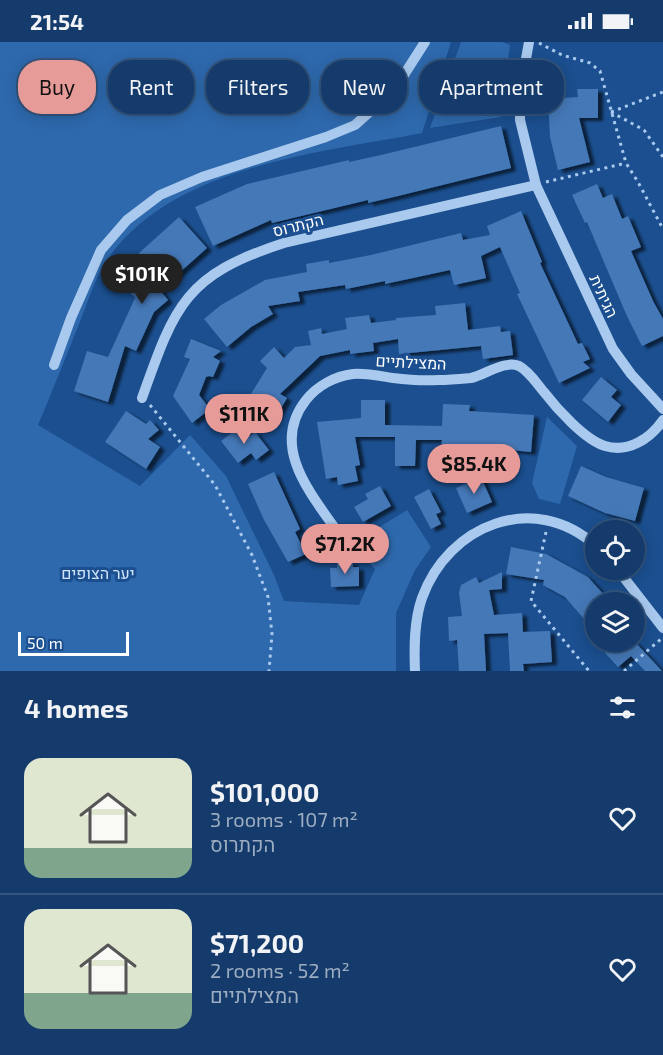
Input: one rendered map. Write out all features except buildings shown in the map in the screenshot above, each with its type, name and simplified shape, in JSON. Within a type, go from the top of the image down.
[{"type":"street","points":[[54,365],[71,318],[101,250],[128,220],[160,195],[202,177],[326,137],[355,125],[395,89],[425,42]]},
{"type":"street","name":"הגיתית","points":[[529,42],[520,92],[520,120],[536,184],[597,319],[613,349],[630,374],[663,409]]},
{"type":"street","name":"הקתרוס","points":[[142,398],[165,334],[178,308],[194,288],[234,262],[284,243],[536,184]]},
{"type":"street","name":"המצילתיים","points":[[339,534],[306,487],[297,468],[292,449],[292,431],[297,411],[310,395],[324,384],[340,376],[355,374],[421,381],[450,380],[473,377],[508,365],[518,366],[529,374],[549,399],[592,441],[620,448],[632,446],[657,429],[663,420]]},
{"type":"street","points":[[415,671],[418,614],[422,598],[435,572],[452,550],[467,537],[484,528],[520,518],[558,523],[585,537]]},
{"type":"street","points":[[626,580],[663,628]]},
{"type":"path","points":[[538,42],[562,55],[590,63],[600,71],[626,163],[663,229]]},
{"type":"path","points":[[611,112],[663,92]]},
{"type":"path","points":[[611,112],[644,130],[663,157]]},
{"type":"path","points":[[536,184],[626,163]]},
{"type":"path","points":[[142,398],[155,410],[215,485],[252,555],[268,597],[272,634],[269,671]]},
{"type":"path","points":[[548,521],[531,601],[589,671]]},
{"type":"path","points":[[624,671],[663,638]]},
{"type":"green space","name":"יער הצופים","points":[[0,42],[451,42],[445,60],[419,60],[419,114],[428,114],[422,133],[295,157],[252,168],[210,183],[172,202],[137,226],[109,257],[100,271],[38,425],[140,486],[190,435],[226,476],[274,575],[284,601],[359,605],[375,569],[352,544],[407,510],[431,547],[415,570],[396,613],[396,671],[0,671]]},
{"type":"green space","points":[[461,42],[502,42],[510,45],[508,60],[455,60]]},
{"type":"green space","points":[[435,114],[501,114],[501,117],[430,128]]},
{"type":"green space","points":[[547,417],[577,446],[560,504],[539,499],[532,483]]}]
